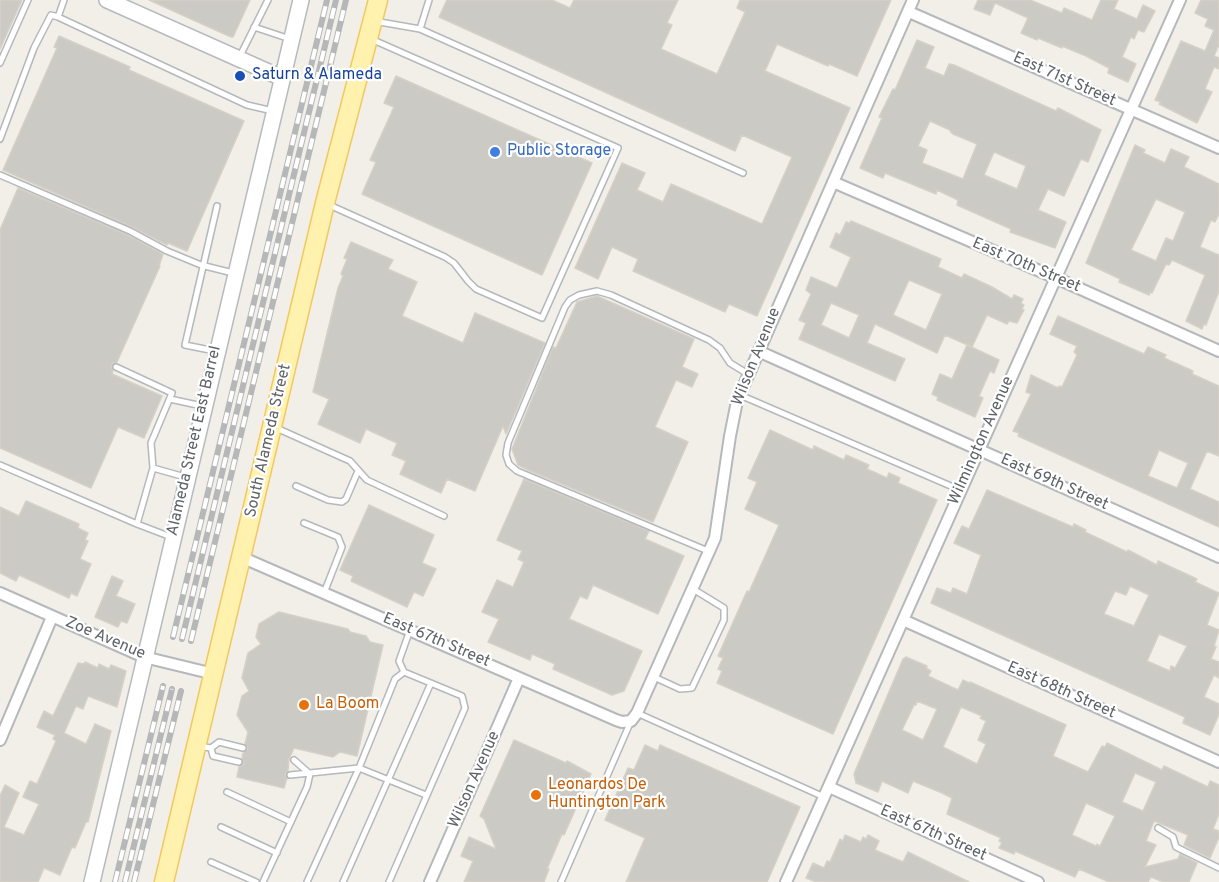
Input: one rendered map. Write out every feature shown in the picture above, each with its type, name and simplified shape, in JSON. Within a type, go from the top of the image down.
[{"type":"main road","name":"South Alameda Street","points":[[164,882],[204,747],[214,674],[241,557],[325,203],[378,0]]},
{"type":"street","points":[[107,0],[282,78]]},
{"type":"street","name":"Alameda Street East Barrel","points":[[92,882],[301,0]]},
{"type":"street","name":"Wilson Avenue","points":[[634,717],[715,538],[730,436],[740,395],[748,374],[914,0]]},
{"type":"street","name":"Wilmington Avenue","points":[[786,882],[1180,0]]},
{"type":"street","name":"East 71st Street","points":[[909,12],[1219,148]]},
{"type":"street","name":"East 70th Street","points":[[833,182],[1219,351]]},
{"type":"street","name":"East 69th Street","points":[[758,351],[1219,557]]},
{"type":"street","name":"East 67th Street","points":[[241,557],[616,720],[622,722],[634,717]]},
{"type":"street","name":"Zoe Avenue","points":[[0,593],[144,657],[214,674]]},
{"type":"street","points":[[0,740],[52,616]]},
{"type":"street","name":"East 68th Street","points":[[903,620],[1219,762]]},
{"type":"street","name":"Wilson Avenue","points":[[430,882],[519,678]]},
{"type":"street","name":"East 67th Street","points":[[826,792],[1038,882]]},
{"type":"lane","points":[[0,63],[28,0]]},
{"type":"lane","points":[[58,16],[64,0]]},
{"type":"lane","points":[[239,59],[268,0]]},
{"type":"lane","points":[[420,29],[429,0]]},
{"type":"lane","points":[[0,139],[34,48],[51,15],[58,16],[247,105],[274,111]]},
{"type":"lane","points":[[254,27],[291,40]]},
{"type":"lane","points":[[371,29],[420,29],[743,173]]},
{"type":"lane","points":[[325,203],[445,257],[454,263],[476,288],[542,318],[618,148],[371,29]]},
{"type":"lane","points":[[0,175],[130,231],[167,251],[204,266],[235,274]]},
{"type":"lane","points":[[217,206],[185,345],[217,352]]},
{"type":"lane","points":[[710,552],[694,543],[517,471],[509,464],[506,455],[508,443],[565,307],[570,300],[579,295],[597,291],[611,295],[709,340],[720,348],[730,363],[748,374]]},
{"type":"lane","points":[[116,367],[172,393],[151,443],[153,468],[137,524]]},
{"type":"lane","points":[[740,395],[960,490]]},
{"type":"lane","points":[[170,399],[204,406]]},
{"type":"lane","points":[[272,426],[350,461],[367,480],[444,516]]},
{"type":"lane","points":[[0,465],[172,537]]},
{"type":"lane","points":[[153,468],[187,477]]},
{"type":"lane","points":[[296,486],[328,500],[342,502],[346,499],[358,471]]},
{"type":"lane","points":[[304,523],[338,537],[342,547],[324,593]]},
{"type":"lane","points":[[654,677],[680,689],[692,688],[724,620],[724,608],[693,590]]},
{"type":"lane","points":[[389,882],[465,708],[462,696],[404,672],[399,661],[410,630]]},
{"type":"lane","points":[[307,882],[359,768],[394,679],[404,672]]},
{"type":"lane","points":[[343,882],[431,683]]},
{"type":"lane","points":[[561,882],[634,717],[826,792]]},
{"type":"lane","points":[[239,762],[213,756],[204,747],[219,742],[243,748]]},
{"type":"lane","points":[[294,760],[310,774]]},
{"type":"lane","points":[[290,776],[359,768],[426,795]]},
{"type":"lane","points":[[263,882],[307,786],[310,774]]},
{"type":"lane","points":[[228,792],[291,822]]},
{"type":"lane","points":[[221,827],[277,852]]},
{"type":"lane","points":[[1158,828],[1173,837],[1176,847],[1183,852],[1219,868]]},
{"type":"lane","points":[[211,862],[256,882]]},
{"type":"building","points":[[0,0],[22,0],[0,49]]},
{"type":"building","points":[[149,0],[250,0],[231,37]]},
{"type":"building","points":[[447,0],[552,0],[570,8],[574,0],[678,0],[667,23],[672,25],[661,49],[717,74],[745,12],[737,8],[740,0],[891,0],[857,76],[777,44],[765,71],[850,108],[757,316],[729,304],[725,312],[633,271],[638,259],[612,247],[598,279],[575,268],[622,163],[645,173],[637,190],[663,202],[671,184],[762,224],[792,157],[742,135],[735,151],[439,17]]},
{"type":"building","points":[[978,0],[1030,0],[1062,13],[1064,8],[1092,20],[1101,0],[1118,0],[1114,9],[1137,19],[1143,5],[1155,11],[1144,32],[1138,30],[1134,39],[1131,37],[1122,57],[1136,64],[1128,82],[1108,73],[1109,68],[1086,56],[1021,33],[1028,18],[995,3],[990,15],[974,9]]},
{"type":"building","points":[[1201,0],[1219,0],[1219,45],[1214,56],[1219,58],[1219,69],[1214,67],[1205,89],[1212,92],[1197,123],[1155,100],[1181,41],[1205,51],[1214,30],[1205,26],[1208,19],[1195,13]]},
{"type":"building","points":[[59,36],[244,121],[187,251],[168,243],[167,245],[132,227],[3,170],[57,48],[54,47]]},
{"type":"building","points":[[917,40],[934,47],[925,68],[944,76],[949,64],[954,65],[1056,111],[1058,108],[1101,130],[1088,162],[1081,159],[1064,196],[1048,189],[1038,210],[1066,222],[1055,248],[1010,232],[1011,229],[957,205],[958,200],[937,190],[936,194],[885,173],[883,178],[860,168],[882,118],[879,117],[893,89],[895,90]],"holes":[[[930,121],[977,144],[963,179],[922,163],[927,150],[918,146]],[[994,152],[1026,166],[1017,189],[984,175]]]},
{"type":"building","name":"Public Storage","points":[[396,76],[592,163],[542,275],[362,194],[376,162],[370,160],[394,107],[384,103]]},
{"type":"building","points":[[1135,145],[1145,150],[1143,153],[1165,163],[1171,149],[1189,157],[1184,167],[1219,184],[1219,214],[1215,222],[1211,220],[1200,247],[1219,255],[1219,291],[1206,325],[1204,324],[1202,329],[1186,321],[1205,275],[1172,260],[1169,265],[1166,264],[1149,295],[1119,282],[1120,279],[1086,263]],"holes":[[[1156,199],[1185,212],[1173,241],[1166,238],[1156,261],[1131,250]]]},
{"type":"building","points":[[18,188],[128,235],[163,254],[160,266],[117,362],[111,367],[112,374],[162,396],[144,438],[118,427],[91,488],[0,448],[0,230]]},
{"type":"building","points":[[851,221],[941,259],[938,267],[962,278],[964,274],[1012,299],[1014,295],[1023,299],[1021,303],[1024,305],[1022,309],[1024,310],[1017,323],[1009,321],[1007,324],[987,315],[972,347],[945,335],[937,353],[875,324],[867,343],[905,359],[895,381],[799,339],[806,323],[799,320],[811,294],[806,290],[811,277],[837,288],[851,257],[830,247],[836,233],[840,235],[846,222]],"holes":[[[909,280],[942,294],[926,330],[893,315]],[[831,303],[859,315],[849,338],[821,325]]]},
{"type":"building","points":[[351,242],[393,260],[388,269],[417,282],[402,316],[463,343],[475,313],[545,343],[506,434],[503,426],[475,491],[447,479],[441,493],[400,474],[406,461],[392,455],[397,443],[366,429],[360,443],[318,424],[329,399],[313,392],[338,288],[343,276],[341,274],[347,259],[344,258]]},
{"type":"building","points":[[597,296],[694,339],[682,367],[698,374],[692,387],[676,380],[655,427],[688,442],[653,522],[518,465],[512,449],[553,347],[556,348],[577,302]]},
{"type":"building","points":[[1058,316],[1144,354],[1148,347],[1166,355],[1164,358],[1193,371],[1192,374],[1219,386],[1219,456],[1207,451],[1190,489],[1219,502],[1219,527],[1018,436],[1019,433],[1013,431],[1031,394],[1026,392],[1031,375],[1058,388],[1062,387],[1077,355],[1074,352],[1077,346],[1050,334]],"holes":[[[1159,450],[1188,463],[1177,488],[1148,476]]]},
{"type":"building","points":[[967,345],[999,360],[994,373],[990,371],[979,396],[983,398],[975,417],[937,400],[938,397],[932,394],[940,374],[952,379]]},
{"type":"building","points":[[770,430],[813,450],[814,446],[844,460],[846,455],[869,465],[867,469],[887,478],[889,473],[900,478],[898,483],[937,500],[833,734],[717,683],[722,671],[718,669],[723,658],[718,656],[779,525],[745,509],[757,482],[748,478]]},
{"type":"building","points":[[524,479],[649,531],[645,539],[684,556],[658,614],[593,585],[587,599],[580,596],[569,619],[642,651],[624,691],[612,695],[553,669],[555,664],[532,654],[530,660],[488,642],[499,619],[482,612],[497,580],[513,587],[524,562],[518,559],[522,551],[497,540]]},
{"type":"building","points":[[987,490],[1073,527],[1074,524],[1086,530],[1085,532],[1157,565],[1158,561],[1197,579],[1195,582],[1219,593],[1207,625],[1219,630],[1211,659],[1219,662],[1219,678],[1214,675],[1204,697],[1219,704],[1219,714],[1210,735],[1183,723],[1185,717],[931,603],[937,588],[951,593],[953,588],[967,594],[981,555],[954,543],[962,526],[969,529]],"holes":[[[1130,586],[1149,595],[1134,626],[1104,614],[1115,591],[1126,595]],[[1159,634],[1187,646],[1175,668],[1171,666],[1170,671],[1147,661]]]},
{"type":"building","points":[[26,501],[79,524],[78,528],[88,533],[85,540],[88,541],[80,559],[91,564],[77,596],[71,593],[69,598],[19,575],[16,581],[0,573],[0,507],[19,516]]},
{"type":"building","points":[[369,505],[434,535],[422,563],[436,569],[423,596],[414,592],[407,607],[351,581],[353,576],[340,570]]},
{"type":"building","points":[[112,576],[123,581],[116,596],[135,604],[127,623],[121,621],[118,627],[95,617]]},
{"type":"building","name":"La Boom","points":[[279,612],[348,629],[350,632],[366,636],[370,642],[383,645],[357,756],[340,752],[333,757],[294,748],[285,774],[287,778],[284,788],[237,777],[239,767],[244,764],[243,753],[248,749],[245,744],[248,732],[237,715],[242,696],[249,691],[242,678],[248,653],[261,644],[256,637],[259,624]]},
{"type":"building","points":[[906,657],[927,666],[926,668],[931,671],[928,676],[958,690],[963,680],[970,682],[1066,725],[1053,756],[1088,772],[1102,746],[1105,747],[1107,743],[1162,770],[1164,766],[1208,787],[1210,781],[1219,785],[1219,814],[1213,829],[1219,831],[1219,837],[1210,858],[1184,845],[1188,835],[1154,821],[1146,841],[1156,845],[1145,867],[1178,859],[1180,854],[1197,863],[1189,882],[1163,882],[1151,877],[1148,882],[1109,882],[1079,869],[1075,877],[1015,851],[1014,854],[999,848],[1002,843],[999,841],[1001,838],[947,814],[952,798],[942,793],[913,781],[908,793],[882,781],[878,792],[856,783],[854,774],[903,659]],"holes":[[[917,701],[937,709],[923,740],[902,730]],[[961,707],[982,716],[980,718],[986,721],[978,740],[986,744],[977,764],[943,747]],[[1135,773],[1156,782],[1143,811],[1122,802]],[[1086,803],[1115,816],[1100,846],[1072,835]]]},
{"type":"building","points":[[85,662],[98,668],[99,664],[109,669],[111,665],[126,671],[117,707],[88,696],[83,709],[76,706],[64,733],[86,744],[95,724],[111,731],[88,822],[75,848],[72,847],[60,875],[44,868],[38,882],[0,882],[0,796],[5,785],[19,793],[4,827],[24,835],[39,804],[23,797],[30,781],[37,784],[56,741],[53,739],[55,735],[37,727],[44,711],[53,716],[78,663],[84,664]]},
{"type":"building","name":"Leonardos De Huntington Park","points":[[514,740],[566,763],[567,761],[591,774],[564,835],[562,834],[544,882],[464,882],[473,861],[461,856],[469,837],[496,849],[484,819],[480,816]]},
{"type":"building","points":[[645,745],[658,751],[660,745],[800,807],[767,882],[626,882],[645,838],[605,820],[628,768],[634,770]]},
{"type":"building","points":[[845,835],[861,842],[863,837],[866,839],[868,835],[879,841],[875,850],[903,862],[908,852],[969,882],[816,882],[806,878],[813,863],[824,868],[827,861],[830,862],[840,839],[843,841]]},
{"type":"railway","points":[[173,637],[327,0]]},
{"type":"railway","points":[[182,639],[336,0]]},
{"type":"railway","points":[[191,641],[346,0]]},
{"type":"railway","points":[[115,882],[163,686]]},
{"type":"railway","points":[[125,882],[172,689]]},
{"type":"railway","points":[[134,882],[181,691]]},
{"type":"place","name":"Saturn & Alameda","points":[[240,76]]},
{"type":"place","name":"Public Storage","points":[[495,152]]},
{"type":"place","name":"La Boom","points":[[304,705]]},
{"type":"place","name":"Leonardos De Huntington Park","points":[[536,795]]}]
